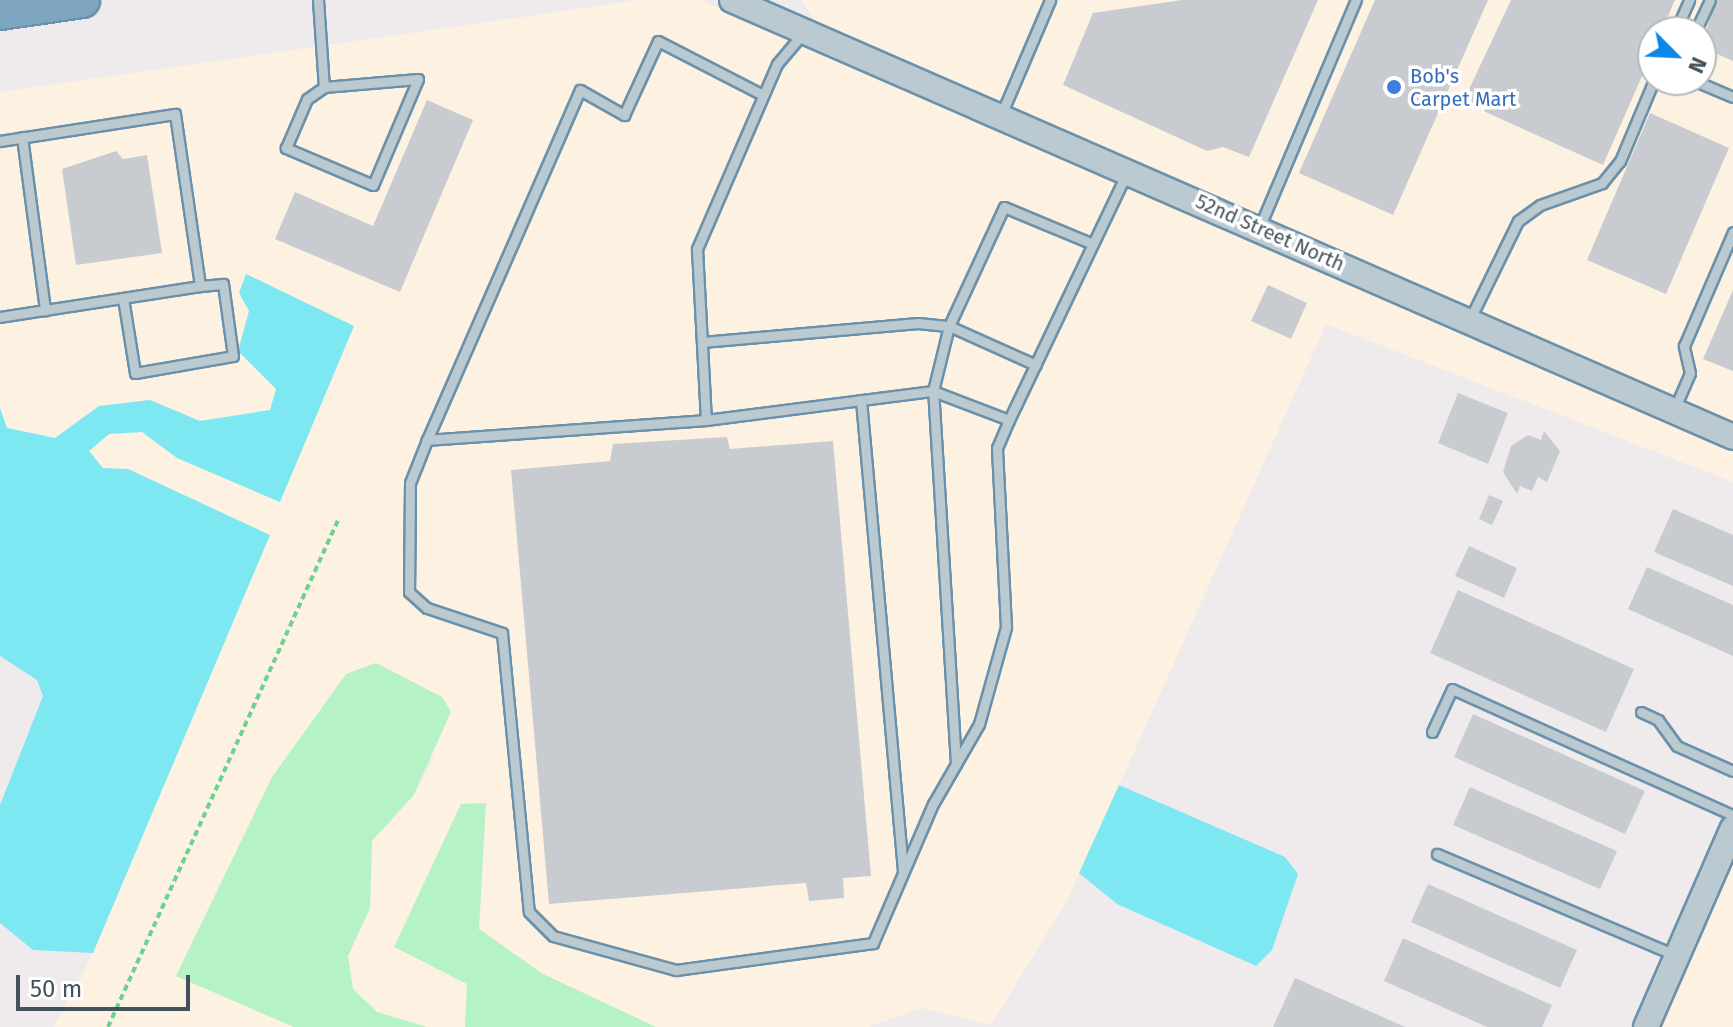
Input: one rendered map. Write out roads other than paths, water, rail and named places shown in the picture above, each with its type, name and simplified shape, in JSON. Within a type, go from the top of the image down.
[{"type":"highway","points":[[0,12],[82,0]]},
{"type":"street","name":"52nd Street North","points":[[732,0],[807,29],[1733,437]]},
{"type":"street","points":[[787,0],[807,29]]},
{"type":"street","points":[[1646,1027],[1677,956],[1724,873],[1733,828]]},
{"type":"lane","points":[[318,0],[324,87]]},
{"type":"lane","points":[[1001,115],[1050,0]]},
{"type":"lane","points":[[1259,228],[1356,0]]},
{"type":"lane","points":[[706,420],[697,249],[777,64],[807,29]]},
{"type":"lane","points":[[763,95],[658,41],[624,115],[580,90],[410,483],[409,592],[427,608],[502,633],[529,912],[553,936],[676,970],[873,943],[903,873],[979,724],[1006,627],[997,448],[1128,170]]},
{"type":"lane","points":[[418,79],[373,185],[286,148],[307,99],[324,87],[418,79]]},
{"type":"lane","points":[[1469,321],[1518,221],[1540,205],[1602,183],[1620,161],[1647,96]]},
{"type":"lane","points":[[0,141],[175,114],[200,286]]},
{"type":"lane","points":[[22,137],[45,310]]},
{"type":"lane","points":[[956,765],[933,391],[949,326],[1004,207],[1093,244]]},
{"type":"lane","points":[[1674,410],[1690,373],[1684,346],[1733,232]]},
{"type":"lane","points":[[0,317],[200,286],[223,284],[233,356],[135,373],[123,298]]},
{"type":"lane","points":[[702,342],[949,326],[1036,365]]},
{"type":"lane","points":[[427,440],[706,420],[933,391],[1009,420]]},
{"type":"lane","points":[[861,400],[903,873]]},
{"type":"lane","points":[[1432,732],[1452,689],[1733,815]]},
{"type":"lane","points":[[1641,712],[1658,720],[1677,746],[1733,771]]},
{"type":"lane","points":[[1437,854],[1677,956]]},
{"type":"water","points":[[246,274],[354,326],[280,502],[177,458],[142,432],[109,434],[89,451],[103,468],[128,469],[270,535],[93,953],[33,950],[0,923],[0,805],[43,696],[37,680],[0,656],[0,408],[7,428],[55,438],[99,406],[150,400],[200,421],[270,410],[276,389],[238,351],[249,311],[239,293]]},
{"type":"water","points":[[1119,785],[1285,857],[1298,874],[1272,950],[1256,966],[1117,904],[1079,873]]},
{"type":"place","name":"Bob's Carpet Mart","points":[[1394,87]]}]
